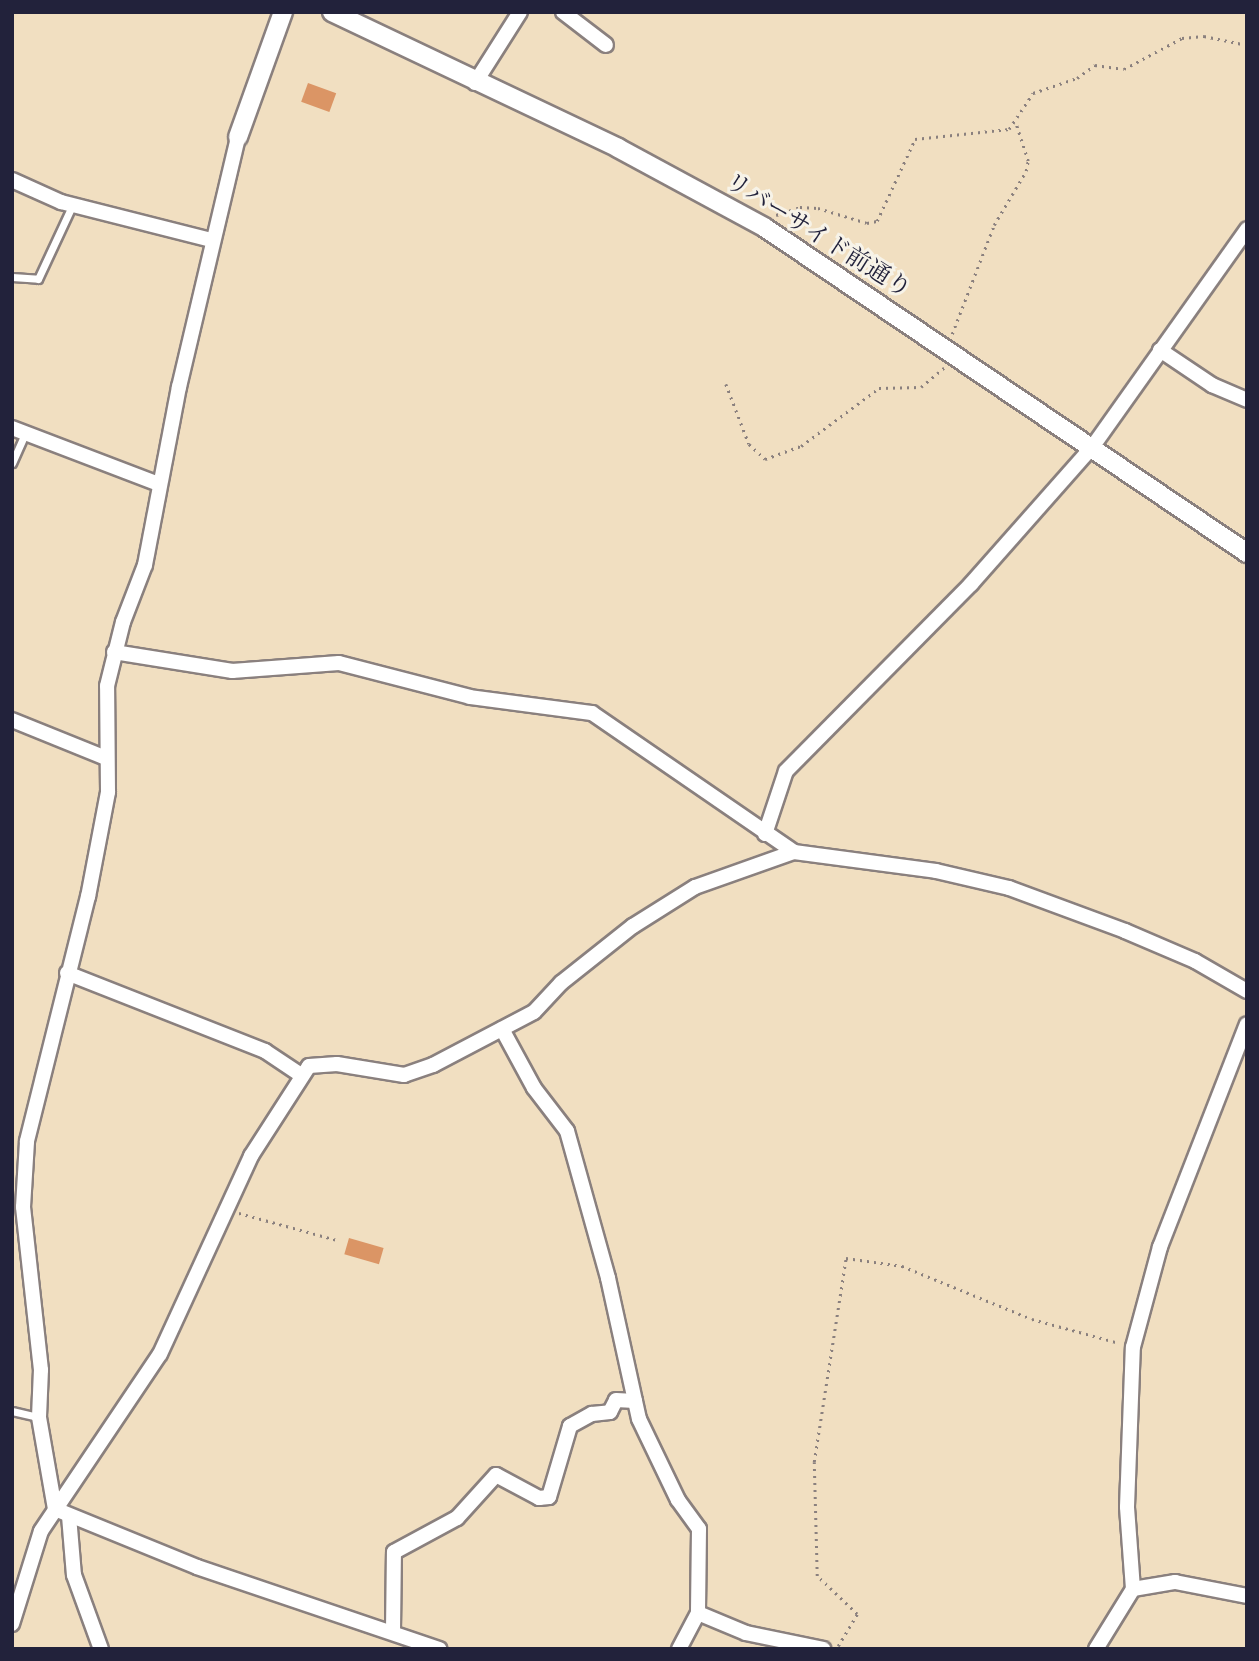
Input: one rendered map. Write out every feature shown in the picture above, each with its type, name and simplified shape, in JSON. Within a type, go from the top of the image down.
[{"type":"street","points":[[55,1509],[39,1417],[41,1370],[18,1213],[27,1141],[88,897],[108,792],[107,687],[114,652],[145,565],[159,484],[211,240],[238,137],[283,12]]},
{"type":"street","name":"リバーサイド前通り","points":[[332,12],[475,83],[618,148],[764,227],[1093,446],[1247,553]]},
{"type":"street","points":[[475,83],[520,12]]},
{"type":"street","points":[[564,12],[606,45]]},
{"type":"street","points":[[12,180],[73,205],[211,240]]},
{"type":"street","points":[[765,834],[786,771],[971,584],[1093,446],[1247,229]]},
{"type":"street","points":[[1160,349],[1212,385],[1247,400]]},
{"type":"street","points":[[19,431],[159,484]]},
{"type":"street","points":[[114,652],[232,671],[339,663],[470,697],[592,713],[794,852],[936,871],[1009,888],[1195,961],[1247,991]]},
{"type":"street","points":[[12,720],[106,758]]},
{"type":"street","points":[[12,1624],[27,1566],[55,1509],[160,1354],[251,1156],[309,1066],[321,1063],[404,1075],[534,1012],[561,983],[633,926],[695,887],[794,852]]},
{"type":"street","points":[[67,973],[265,1051],[301,1075]]},
{"type":"street","points":[[1096,1649],[1133,1589],[1127,1507],[1133,1347],[1160,1247],[1247,1024]]},
{"type":"street","points":[[502,1029],[534,1088],[567,1131],[608,1278],[639,1419],[678,1500],[699,1529],[698,1612],[679,1649]]},
{"type":"street","points":[[393,1630],[394,1552],[457,1518],[496,1475],[539,1498],[549,1497],[570,1426],[592,1414],[610,1412],[616,1400],[635,1401]]},
{"type":"street","points":[[55,1509],[197,1567],[393,1630],[439,1649]]},
{"type":"street","points":[[69,1516],[74,1575],[101,1649]]},
{"type":"street","points":[[1133,1589],[1175,1582],[1247,1596]]},
{"type":"street","points":[[698,1612],[746,1633],[823,1649]]},
{"type":"lane","points":[[12,277],[38,279],[73,205]]},
{"type":"lane","points":[[12,463],[19,431]]},
{"type":"lane","points":[[12,1411],[39,1417]]},
{"type":"path","points":[[726,384],[749,444],[765,459],[801,446],[878,388],[921,387],[934,380],[950,351],[994,225],[1026,171],[1028,161],[1016,125],[1033,93],[1077,78],[1095,65],[1124,69],[1182,38],[1204,36],[1247,45]]},
{"type":"path","points":[[764,227],[770,217],[800,207],[867,223],[877,221],[915,139],[954,137],[1016,125]]},
{"type":"path","points":[[225,1209],[337,1240]]},
{"type":"path","points":[[836,1649],[857,1614],[817,1576],[814,1462],[846,1258],[902,1266],[1032,1319],[1133,1347]]},
{"type":"building","points":[[308,83],[336,93],[329,112],[301,102]]},
{"type":"building","points":[[349,1238],[384,1248],[379,1264],[344,1254]]}]
